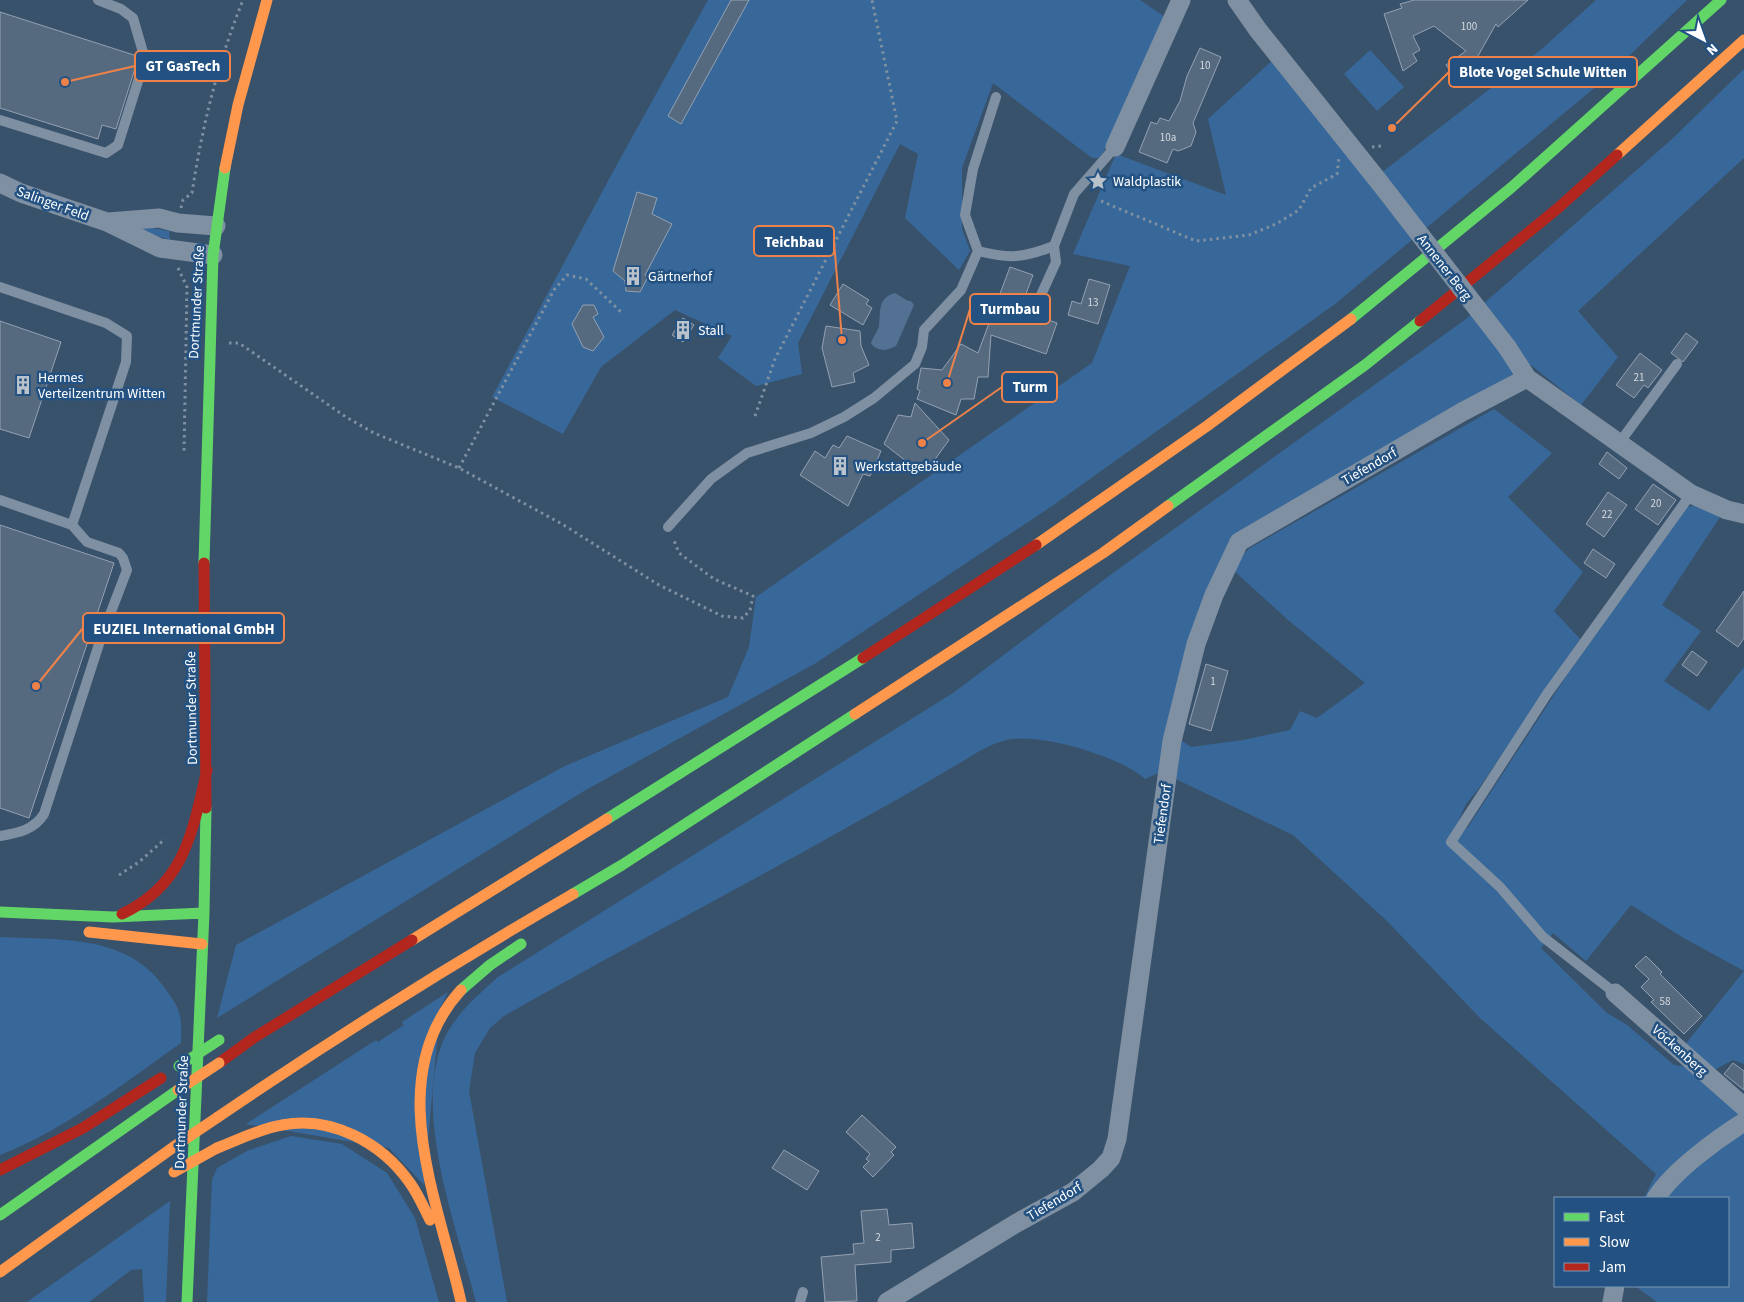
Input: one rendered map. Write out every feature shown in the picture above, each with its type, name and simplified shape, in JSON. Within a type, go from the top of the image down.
[{"type":"main road","name":"Dortmunder Straße","points":[[187,1302],[204,913],[207,770],[204,542],[213,255],[222,180],[238,105],[267,0]]},
{"type":"main road","points":[[0,1215],[255,1037],[935,610],[1076,518],[1338,329],[1518,183],[1721,0]]},
{"type":"main road","points":[[0,1272],[175,1146],[297,1063],[463,958],[622,865],[1103,553],[1289,422],[1365,365],[1557,209],[1744,40]]},
{"type":"main road","points":[[113,917],[146,903],[168,883],[177,870],[189,841],[207,770]]},
{"type":"main road","points":[[580,904],[622,865]]},
{"type":"main road","points":[[0,912],[113,917],[204,913]]},
{"type":"main road","points":[[80,931],[202,944]]},
{"type":"main road","points":[[461,1302],[426,1163],[418,1118],[420,1073],[429,1040],[447,1008],[468,984],[490,964],[532,938]]},
{"type":"main road","points":[[0,1170],[34,1156],[108,1114],[219,1040],[255,1037]]},
{"type":"main road","points":[[169,1175],[217,1148],[291,1123],[326,1124],[352,1132],[373,1144],[409,1181],[431,1222],[450,1302]]},
{"type":"main road","points":[[52,1236],[121,1200]]},
{"type":"street","points":[[1115,147],[1181,0]]},
{"type":"street","name":"Annener Berg","points":[[1237,0],[1258,30],[1342,134],[1507,347],[1527,378],[1691,494]]},
{"type":"street","name":"Salinger Feld","points":[[0,183],[21,193],[106,222],[160,248],[213,255]]},
{"type":"street","name":"Salinger Feld","points":[[106,222],[159,218],[178,223],[216,226]]},
{"type":"street","name":"Tiefendorf","points":[[887,1302],[1015,1224],[1073,1192],[1102,1169],[1111,1158],[1117,1139],[1172,741],[1196,644],[1214,595],[1239,542],[1462,412],[1527,378]]},
{"type":"street","points":[[1691,494],[1727,510],[1744,514]]},
{"type":"street","name":"Vöckenberg","points":[[1615,993],[1744,1107]]},
{"type":"street","points":[[1657,1197],[1662,1188],[1717,1139],[1744,1122]]},
{"type":"street","points":[[1612,1302],[1615,1287]]},
{"type":"lane","points":[[0,120],[106,153],[118,146],[145,60],[133,18],[121,9],[98,0]]},
{"type":"lane","points":[[668,527],[711,479],[747,453],[812,433],[844,417],[874,398],[915,364],[922,347],[924,330],[961,290],[978,251],[965,215],[973,169],[996,97]]},
{"type":"lane","points":[[1036,306],[1056,262],[1054,246],[1074,194],[1115,147]]},
{"type":"lane","points":[[978,251],[997,256],[1026,257],[1054,246]]},
{"type":"lane","points":[[0,287],[106,323],[128,336],[126,362],[72,524]]},
{"type":"lane","points":[[1620,442],[1677,364]]},
{"type":"lane","points":[[1615,993],[1543,937],[1500,887],[1451,842],[1547,694],[1691,494]]},
{"type":"lane","points":[[0,500],[72,524],[87,542],[119,553],[127,570],[100,638],[44,814],[38,824],[26,830],[0,836]]},
{"type":"path","points":[[756,416],[775,359],[898,121],[872,0]]},
{"type":"path","points":[[1101,201],[1196,241],[1249,235],[1276,224],[1299,210],[1311,188],[1337,174],[1342,134]]},
{"type":"path","points":[[1367,147],[1381,146]]},
{"type":"path","points":[[459,468],[554,290],[567,275],[586,279],[621,312]]},
{"type":"path","points":[[209,344],[239,342],[346,417],[374,433],[459,468],[508,497],[562,524],[659,585],[722,616],[743,618],[750,610],[753,596],[714,579],[679,553],[668,527]]},
{"type":"path","points":[[119,875],[139,862],[166,837]]},
{"type":"shaded area","points":[[708,0],[1140,0],[1165,17],[1109,144],[1099,158],[1092,158],[993,83],[962,168],[962,229],[970,251],[959,270],[905,218],[918,154],[900,144],[798,343],[802,374],[756,386],[718,358],[732,336],[675,310],[601,367],[563,434],[492,397]]},
{"type":"shaded area","points":[[1596,0],[1687,0],[1605,79],[1335,304],[1052,506],[816,663],[584,791],[217,1018],[236,945],[565,766],[728,697],[749,647],[756,597],[1092,363],[1130,266],[1073,254],[1116,154],[1226,195],[1208,119],[1275,58],[1381,173],[1544,47]]},
{"type":"shaded area","points":[[1370,50],[1404,87],[1377,111],[1344,74]]},
{"type":"shaded area","points":[[1744,69],[1744,158],[1578,311],[1618,357],[1581,405],[1531,365],[1231,545],[1166,730],[1191,747],[1243,740],[1290,730],[1300,711],[1317,718],[1365,683],[1288,620],[1230,567],[1250,548],[1494,409],[1552,453],[1508,497],[1583,572],[1554,611],[1580,639],[1479,788],[1466,804],[1448,845],[1468,827],[1569,672],[1687,507],[1698,505],[1720,517],[1662,605],[1701,631],[1664,681],[1709,711],[1744,667],[1744,971],[1682,937],[1631,905],[1586,961],[1553,933],[1541,948],[1607,1013],[1627,1025],[1674,1065],[1694,1068],[1744,1117],[1744,1302],[1657,1302],[1636,1287],[1729,1287],[1729,1197],[1644,1197],[1656,1174],[1480,1018],[1387,921],[1293,835],[1161,772],[1145,779],[1133,770],[1099,754],[1058,743],[1020,738],[1006,740],[982,750],[802,853],[504,1016],[490,1028],[475,1053],[469,1091],[507,1302],[476,1302],[441,1173],[435,1138],[433,1105],[435,1073],[442,1044],[452,1024],[474,999],[498,977],[953,693],[1113,573],[1466,319],[1671,140]]},
{"type":"shaded area","points":[[141,226],[169,231],[170,240],[142,231]]},
{"type":"shaded area","points":[[895,293],[911,301],[914,305],[896,346],[886,350],[880,349],[871,344],[879,326],[881,306],[885,298]]},
{"type":"shaded area","points":[[0,937],[68,940],[90,943],[131,957],[149,970],[164,987],[177,1007],[181,1019],[181,1043],[71,1119],[0,1155]]},
{"type":"shaded area","points":[[1744,971],[1744,1064],[1733,1060],[1712,1071],[1684,1046]]},
{"type":"shaded area","points":[[448,992],[440,1008],[424,1185],[389,1148],[246,1124],[376,1040],[378,1042],[404,1025],[402,1022]]},
{"type":"shaded area","points":[[291,1136],[342,1144],[387,1173],[415,1218],[439,1302],[207,1302],[212,1180],[217,1168],[247,1151]]},
{"type":"shaded area","points":[[170,1201],[166,1302],[144,1302],[142,1269],[131,1270],[89,1302],[27,1302]]},
{"type":"building","points":[[731,0],[749,0],[681,124],[668,116]]},
{"type":"building","points":[[1414,0],[1528,0],[1498,27],[1496,24],[1474,63],[1454,76],[1446,65],[1466,51],[1434,26],[1413,36],[1420,50],[1413,54],[1417,61],[1403,71],[1384,14],[1402,8],[1400,4]]},
{"type":"building","points":[[0,12],[137,56],[138,59],[116,129],[102,125],[98,139],[0,108]]},
{"type":"building","points":[[1200,48],[1221,57],[1193,123],[1196,132],[1191,146],[1178,151],[1173,149],[1167,163],[1139,152],[1151,122],[1157,124],[1160,118],[1169,121],[1180,101],[1187,76]]},
{"type":"building","points":[[637,192],[657,198],[652,214],[672,224],[645,275],[648,277],[640,292],[626,291],[625,281],[613,271]]},
{"type":"building","points":[[1010,267],[1033,275],[1020,310],[1057,323],[1046,354],[991,335],[988,377],[978,377],[974,399],[961,399],[956,415],[917,399],[920,391],[917,389],[921,368],[942,370],[961,344],[978,353],[992,315],[988,308],[990,303],[998,299]]},
{"type":"building","points":[[1089,279],[1110,285],[1098,324],[1068,315],[1072,301],[1081,304]]},
{"type":"building","points":[[843,284],[869,300],[866,304],[872,308],[863,325],[830,305]]},
{"type":"building","points":[[583,305],[594,305],[598,314],[593,317],[604,337],[593,351],[583,347],[572,324]]},
{"type":"building","name":"Stall","points":[[683,318],[694,325],[683,342],[672,335]]},
{"type":"building","name":"Hermes Verteilzentrum Witten","points":[[0,321],[61,342],[29,438],[0,429]]},
{"type":"building","points":[[826,326],[860,331],[861,346],[869,365],[853,373],[855,382],[832,387],[822,348]]},
{"type":"building","points":[[1686,333],[1698,342],[1683,362],[1671,353]]},
{"type":"building","points":[[1640,353],[1662,370],[1648,388],[1644,385],[1634,398],[1616,385]]},
{"type":"building","points":[[915,403],[949,440],[928,469],[911,465],[884,444],[898,415],[911,417]]},
{"type":"building","name":"Werkstattgebäude","points":[[847,436],[881,451],[870,476],[863,474],[848,506],[800,475],[815,451],[825,458],[833,445],[839,448]]},
{"type":"building","points":[[1607,452],[1627,468],[1619,479],[1599,464]]},
{"type":"building","points":[[1653,484],[1676,500],[1658,525],[1635,509]]},
{"type":"building","points":[[1608,492],[1627,505],[1604,537],[1586,524]]},
{"type":"building","points":[[0,525],[114,563],[29,818],[0,808]]},
{"type":"building","points":[[1593,549],[1615,564],[1606,578],[1584,563]]},
{"type":"building","points":[[1744,591],[1744,638],[1738,647],[1716,631]]},
{"type":"building","points":[[1692,651],[1707,662],[1697,676],[1682,665]]},
{"type":"building","points":[[1206,664],[1228,671],[1211,731],[1189,724]]},
{"type":"building","points":[[1646,956],[1662,972],[1660,974],[1702,1016],[1684,1034],[1651,1002],[1654,1000],[1641,987],[1649,979],[1635,966]]},
{"type":"building","points":[[1733,1063],[1744,1071],[1744,1090],[1724,1074]]},
{"type":"building","points":[[862,1115],[896,1147],[891,1152],[894,1155],[873,1177],[863,1167],[869,1161],[866,1159],[870,1154],[846,1132]]},
{"type":"building","points":[[784,1150],[819,1171],[807,1190],[772,1168]]},
{"type":"building","points":[[887,1209],[889,1225],[912,1223],[914,1248],[891,1250],[891,1262],[855,1265],[857,1301],[825,1302],[821,1257],[854,1254],[853,1244],[864,1243],[861,1211]]},
{"type":"traffic: fast","points":[[1351,319],[1512,187],[1721,0]]},
{"type":"traffic: fast","points":[[204,563],[213,255],[225,168]]},
{"type":"traffic: fast","points":[[1168,506],[1365,365],[1420,321]]},
{"type":"traffic: fast","points":[[607,819],[863,658]]},
{"type":"traffic: fast","points":[[573,894],[622,865],[855,714]]},
{"type":"traffic: fast","points":[[187,1302],[204,913],[206,808]]},
{"type":"traffic: fast","points":[[0,912],[113,917],[204,913]]},
{"type":"traffic: fast","points":[[461,990],[490,965],[521,944]]},
{"type":"traffic: fast","points":[[179,1066],[219,1040]]},
{"type":"traffic: fast","points":[[0,1215],[178,1090]]},
{"type":"traffic: slow","points":[[225,168],[238,105],[267,0]]},
{"type":"traffic: slow","points":[[1617,155],[1744,40]]},
{"type":"traffic: slow","points":[[1036,545],[1207,426],[1351,319]]},
{"type":"traffic: slow","points":[[855,714],[1103,553],[1168,506]]},
{"type":"traffic: slow","points":[[412,940],[607,819]]},
{"type":"traffic: slow","points":[[218,1117],[394,1002],[573,894]]},
{"type":"traffic: slow","points":[[89,932],[202,944]]},
{"type":"traffic: slow","points":[[461,990],[437,1025],[424,1062],[420,1101],[423,1142],[430,1183],[461,1302]]},
{"type":"traffic: slow","points":[[178,1090],[219,1063]]},
{"type":"traffic: slow","points":[[175,1146],[218,1117]]},
{"type":"traffic: slow","points":[[217,1148],[257,1132],[282,1125],[300,1123],[319,1124],[337,1128],[370,1144],[385,1156],[413,1187],[430,1220]]},
{"type":"traffic: slow","points":[[0,1272],[175,1146]]},
{"type":"traffic: slow","points":[[174,1172],[217,1148]]},
{"type":"traffic: jam","points":[[1420,321],[1557,209],[1617,155]]},
{"type":"traffic: jam","points":[[863,658],[1036,545]]},
{"type":"traffic: jam","points":[[204,563],[206,808]]},
{"type":"traffic: jam","points":[[122,914],[143,902],[160,888],[173,872],[190,835],[207,770]]},
{"type":"traffic: jam","points":[[219,1063],[255,1037],[412,940]]},
{"type":"traffic: jam","points":[[0,1170],[83,1128],[161,1078]]},
{"type":"place","name":"GT GasTech","points":[[65,82]]},
{"type":"place","name":"Blote Vogel Schule Witten","points":[[1392,128]]},
{"type":"place","name":"Waldplastik","points":[[1098,181]]},
{"type":"place","name":"Gärtnerhof","points":[[633,276]]},
{"type":"place","name":"Stall","points":[[683,330]]},
{"type":"place","name":"Teichbau","points":[[842,340]]},
{"type":"place","name":"Turmbau","points":[[947,383]]},
{"type":"place","name":"Hermes Verteilzentrum Witten","points":[[23,385]]},
{"type":"place","name":"Turm","points":[[922,443]]},
{"type":"place","name":"Werkstattgebäude","points":[[840,466]]},
{"type":"place","name":"EUZIEL International GmbH","points":[[36,686]]}]
